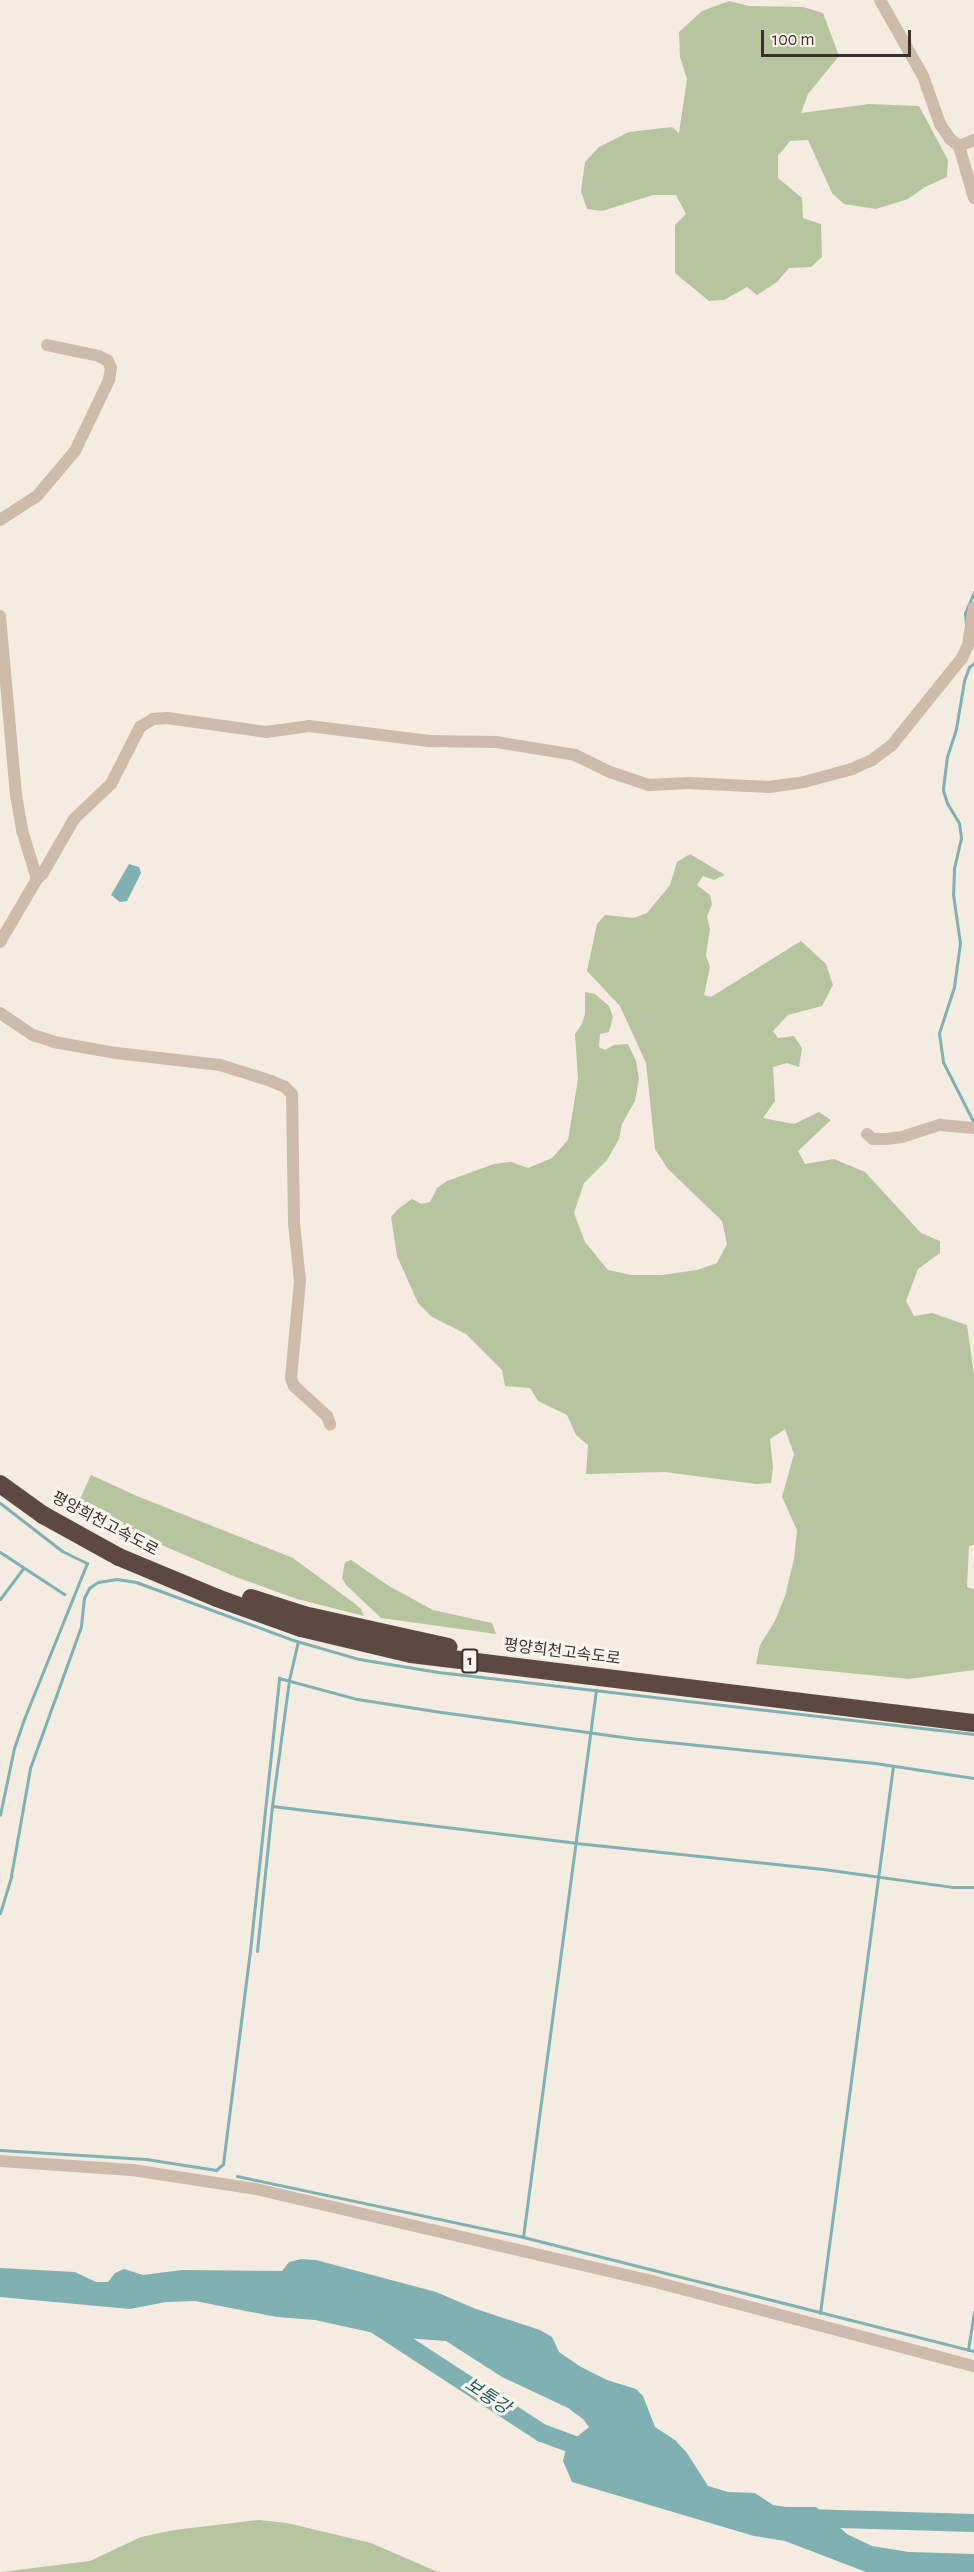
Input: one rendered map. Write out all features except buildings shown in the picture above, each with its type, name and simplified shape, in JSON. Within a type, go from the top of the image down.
[{"type":"highway","name":"평양희천고속도로","points":[[0,1473],[40,1500],[145,1556],[220,1588],[304,1614],[441,1647],[943,1706],[974,1713]]},
{"type":"highway","name":"평양희천고속도로","points":[[0,1484],[43,1515],[119,1557],[217,1598],[301,1628],[411,1654],[974,1723]]},
{"type":"street","points":[[880,0],[923,76],[940,124],[950,139],[959,146],[974,198]]},
{"type":"street","points":[[959,146],[974,140]]},
{"type":"street","points":[[0,520],[37,496],[75,451],[109,380],[111,368],[108,361],[99,356],[47,345]]},
{"type":"street","points":[[0,942],[74,819],[111,784],[140,727],[153,719],[177,719],[266,732],[309,726],[429,741],[496,742],[575,755],[610,772],[649,784],[688,783],[769,787],[844,772],[872,760],[892,745],[962,658],[969,639],[974,607]]},
{"type":"street","points":[[0,616],[16,795],[22,830],[37,879]]},
{"type":"street","points":[[0,1013],[33,1035],[54,1042],[116,1053],[220,1065],[271,1081],[285,1087],[292,1094],[294,1223],[300,1281],[291,1378],[294,1386],[323,1412],[330,1424]]},
{"type":"street","points":[[867,1134],[873,1139],[886,1139],[902,1137],[940,1125],[974,1128]]},
{"type":"street","points":[[0,2161],[132,2170],[256,2189],[648,2280],[974,2366]]},
{"type":"green space","points":[[729,1],[749,6],[803,7],[823,13],[839,56],[808,94],[801,113],[869,104],[919,106],[948,160],[947,177],[925,187],[908,199],[876,209],[844,204],[832,193],[808,140],[790,141],[778,156],[778,178],[802,198],[803,218],[821,224],[822,257],[811,267],[789,268],[777,282],[757,295],[747,287],[724,300],[709,301],[675,273],[675,225],[686,214],[676,195],[653,195],[602,211],[587,209],[581,191],[585,162],[599,147],[629,132],[672,127],[679,133],[687,79],[680,57],[679,32],[702,11]]},
{"type":"green space","points":[[690,854],[725,875],[714,880],[703,876],[697,885],[710,895],[712,904],[707,917],[710,929],[706,955],[710,967],[704,995],[711,997],[801,941],[826,964],[833,985],[822,1006],[788,1015],[773,1031],[778,1038],[794,1036],[802,1048],[799,1067],[787,1063],[773,1067],[775,1101],[763,1118],[794,1124],[819,1112],[831,1120],[798,1151],[805,1164],[834,1159],[865,1172],[921,1233],[940,1241],[940,1253],[918,1269],[906,1301],[914,1316],[932,1313],[967,1325],[974,1375],[974,1545],[969,1546],[967,1587],[974,1589],[974,1670],[909,1679],[756,1664],[760,1645],[775,1621],[785,1596],[794,1559],[797,1530],[782,1497],[794,1454],[785,1429],[770,1439],[773,1467],[771,1483],[756,1484],[665,1472],[586,1474],[588,1445],[576,1435],[567,1415],[538,1401],[530,1388],[505,1386],[502,1370],[466,1334],[432,1317],[418,1303],[397,1256],[391,1217],[412,1199],[422,1204],[430,1202],[437,1188],[447,1181],[494,1164],[511,1162],[528,1168],[552,1158],[568,1140],[578,1079],[575,1034],[585,1014],[585,992],[595,994],[609,1006],[613,1017],[609,1032],[600,1034],[599,1047],[605,1050],[614,1045],[628,1044],[636,1061],[639,1079],[635,1101],[622,1124],[619,1139],[607,1160],[584,1183],[574,1213],[585,1242],[608,1270],[631,1275],[662,1275],[697,1270],[717,1263],[727,1244],[722,1221],[667,1168],[655,1149],[646,1063],[620,1006],[587,971],[597,924],[605,915],[634,918],[647,913],[670,885],[677,862]]},
{"type":"green space","points":[[91,1475],[137,1496],[293,1558],[354,1603],[361,1609],[364,1616],[297,1599],[236,1577],[164,1546],[79,1501]]},
{"type":"green space","points":[[351,1560],[389,1586],[433,1610],[492,1623],[496,1634],[381,1618],[346,1585],[342,1578],[345,1562]]},
{"type":"green space","points":[[259,2520],[287,2523],[371,2543],[438,2572],[1,2572],[90,2561],[141,2537],[174,2530]]},
{"type":"water","points":[[129,864],[139,867],[141,873],[127,901],[120,902],[111,895]]},
{"type":"water","points":[[301,2259],[316,2260],[436,2292],[476,2309],[540,2330],[552,2337],[559,2352],[581,2367],[607,2380],[636,2389],[643,2396],[655,2427],[675,2440],[687,2453],[708,2486],[728,2492],[755,2493],[773,2505],[816,2507],[847,2534],[872,2546],[909,2552],[974,2554],[974,2572],[866,2572],[785,2541],[754,2536],[572,2482],[563,2461],[567,2445],[589,2427],[583,2419],[568,2408],[502,2377],[446,2341],[392,2337],[315,2320],[277,2317],[195,2301],[166,2302],[130,2309],[0,2297],[0,2268],[75,2272],[96,2282],[108,2282],[115,2273],[124,2269],[143,2275],[182,2270],[282,2271],[289,2262]]},
{"type":"waterway","points":[[966,624],[965,613],[974,592]]},
{"type":"waterway","points":[[974,663],[969,667],[964,681],[956,729],[947,756],[943,790],[947,803],[959,823],[961,838],[954,869],[953,894],[960,943],[954,987],[939,1033],[943,1062],[974,1123]]},
{"type":"waterway","points":[[0,1503],[62,1551],[87,1563],[24,1719],[14,1748],[0,1815]]},
{"type":"waterway","points":[[0,1552],[64,1594]]},
{"type":"waterway","points":[[0,1599],[23,1569]]},
{"type":"waterway","points":[[0,1913],[11,1876],[30,1768],[81,1626],[84,1598],[89,1588],[98,1582],[117,1579],[136,1582],[293,1640],[359,1659],[438,1672],[974,1734]]},
{"type":"waterway","points":[[257,1951],[272,1806],[289,1680],[298,1642]]},
{"type":"waterway","points":[[0,2150],[146,2159],[216,2170],[223,2164],[250,1951],[279,1678],[357,1699],[441,1712],[639,1739],[875,1763],[974,1778]]},
{"type":"waterway","points":[[523,2237],[596,1690]]},
{"type":"waterway","points":[[820,2313],[893,1766]]},
{"type":"waterway","points":[[272,1806],[576,1843],[823,1869],[952,1887],[974,1887]]},
{"type":"waterway","points":[[237,2176],[523,2237],[974,2351]]},
{"type":"waterway","points":[[968,2350],[974,2311]]},
{"type":"waterway","name":"보통강","points":[[373,2323],[542,2433],[591,2451]]},
{"type":"waterway","name":"보통강","points":[[805,2518],[974,2523]]}]
